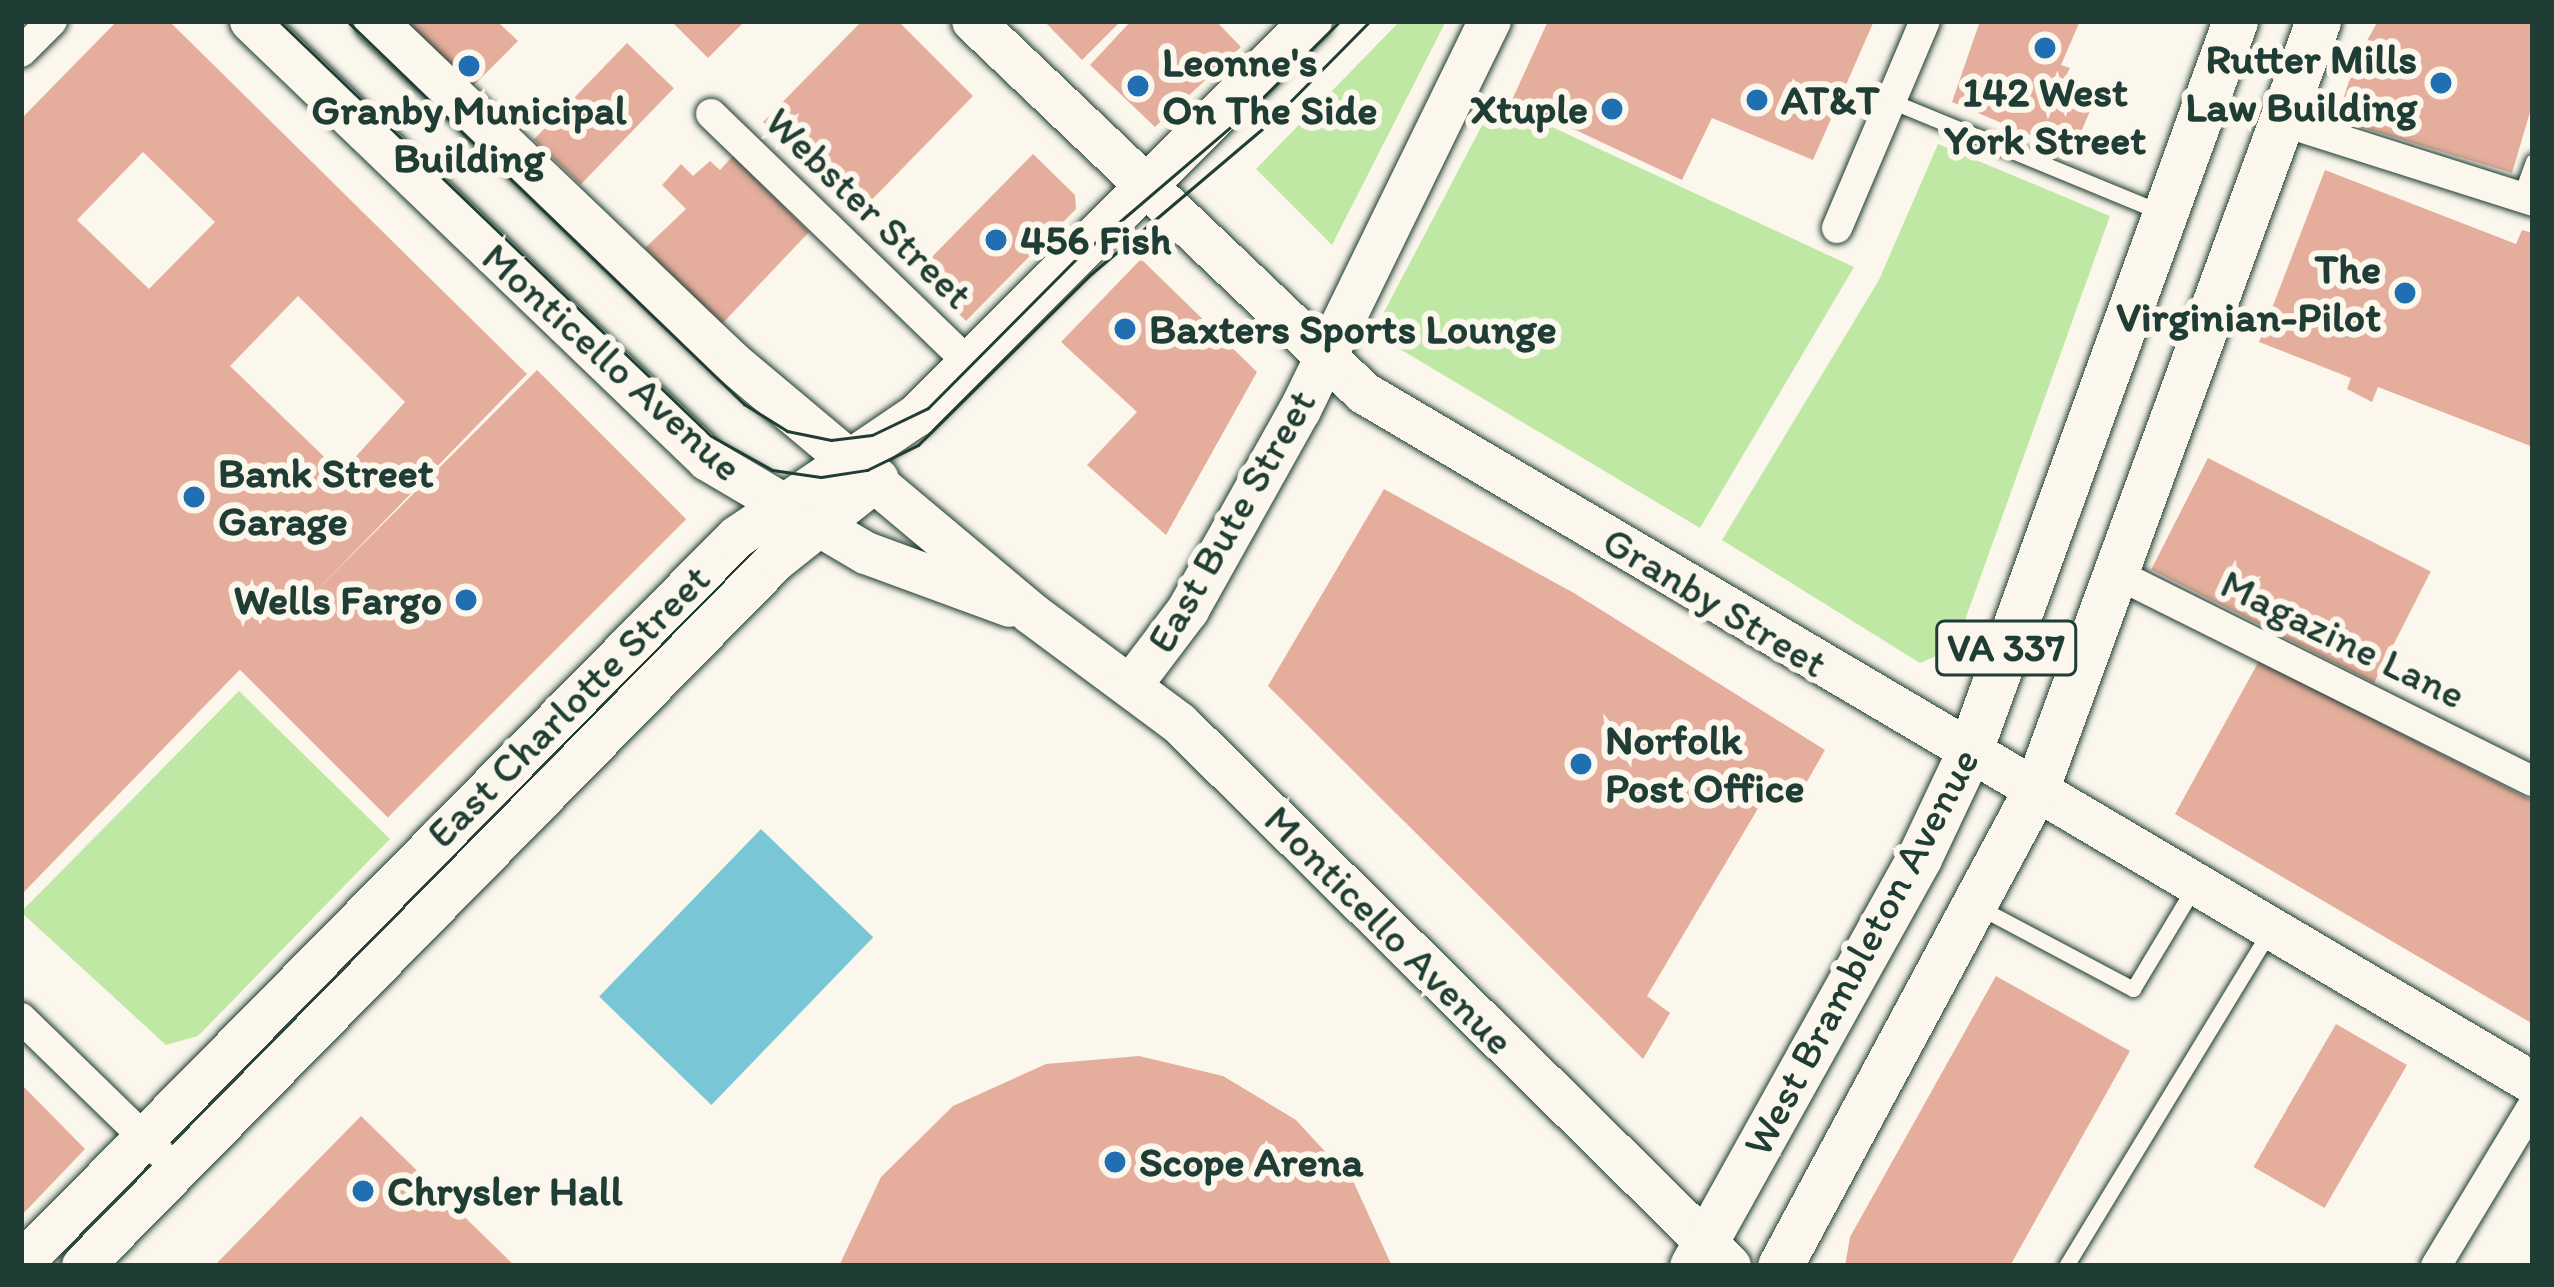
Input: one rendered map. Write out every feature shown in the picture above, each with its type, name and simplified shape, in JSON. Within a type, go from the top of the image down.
[{"type":"main road","name":"West Brambleton Avenue","points":[[1709,1258],[1919,858],[1970,750],[2235,21]]},
{"type":"main road","name":"West Brambleton Avenue","points":[[1780,1266],[2037,787],[2318,21]]},
{"type":"street","points":[[21,52],[52,21]]},
{"type":"street","name":"Monticello Avenue","points":[[251,21],[689,443],[778,503],[866,553],[1032,614]]},
{"type":"street","name":"Monticello Avenue","points":[[375,21],[733,363],[865,469],[1032,614],[1132,684],[1709,1258]]},
{"type":"street","name":"Granby Street","points":[[973,21],[1364,393],[2533,1083]]},
{"type":"street","name":"East Charlotte Street","points":[[83,1266],[816,524],[902,428],[1143,183],[1311,21]]},
{"type":"street","name":"East Bute Street","points":[[1132,684],[1198,593],[1324,355],[1490,21]]},
{"type":"street","points":[[1837,228],[1925,21]]},
{"type":"street","name":"Webster Street","points":[[711,114],[969,363]]},
{"type":"street","points":[[2278,120],[2527,199]]},
{"type":"street","name":"East Charlotte Street","points":[[21,1264],[778,503],[865,469]]},
{"type":"street","name":"Magazine Lane","points":[[2115,573],[2533,781]]},
{"type":"street","points":[[21,1018],[178,1170]]},
{"type":"street","points":[[2436,1266],[2533,1105]]},
{"type":"lane","points":[[1891,101],[2163,213]]},
{"type":"lane","points":[[2527,199],[2533,161]]},
{"type":"lane","points":[[1974,904],[2133,989],[2197,883]]},
{"type":"lane","points":[[2066,1266],[2272,927]]},
{"type":"green space","points":[[1400,21],[1446,21],[1332,245],[1256,169]]},
{"type":"green space","points":[[1509,107],[1854,267],[1700,528],[1373,333],[1488,114]]},
{"type":"green space","points":[[1938,144],[2110,216],[1955,648],[1920,663],[1722,540],[1879,280]]},
{"type":"green space","points":[[239,691],[390,839],[198,1036],[166,1045],[21,912]]},
{"type":"water","points":[[761,829],[873,937],[711,1105],[599,997]]},
{"type":"building","points":[[117,21],[169,21],[527,374],[21,895],[21,119]],"holes":[[[143,152],[215,222],[149,289],[77,220]],[[298,296],[405,402],[341,473],[230,366]]]},
{"type":"building","name":"Granby Municipal Building","points":[[398,21],[497,21],[518,41],[469,90]]},
{"type":"building","points":[[671,21],[745,21],[708,58]]},
{"type":"building","points":[[862,21],[898,21],[973,96],[857,215],[763,122]]},
{"type":"building","points":[[1044,21],[1121,21],[1082,60]]},
{"type":"building","points":[[1131,21],[1216,21],[1241,47],[1155,127],[1090,65]]},
{"type":"building","name":"AT&T","points":[[1548,21],[1874,21],[1813,160],[1712,118],[1682,180],[1512,100]]},
{"type":"building","points":[[1980,21],[2080,21],[2061,65],[2070,68],[2066,76],[2099,90],[2072,153],[1952,102]]},
{"type":"building","name":"Rutter Mills Law Building","points":[[2378,21],[2533,21],[2533,102],[2512,173],[2337,120],[2354,64]]},
{"type":"building","points":[[627,43],[674,88],[581,185],[534,139]]},
{"type":"building","name":"456 Fish","points":[[1033,154],[1075,195],[1076,209],[966,321],[917,272]]},
{"type":"building","points":[[733,156],[809,232],[721,325],[645,248],[686,209],[662,185],[681,164],[693,176],[710,161],[720,170]]},
{"type":"building","name":"The Virginian-Pilot","points":[[2325,170],[2516,244],[2522,230],[2533,233],[2533,447],[2378,387],[2372,402],[2347,389],[2351,378],[2259,342]]},
{"type":"building","points":[[1141,259],[1257,372],[1166,535],[1087,465],[1137,412],[1061,342]]},
{"type":"building","name":"Wells Fargo","points":[[537,370],[686,519],[388,818],[239,668]]},
{"type":"building","points":[[2208,458],[2431,571],[2374,683],[2151,569]]},
{"type":"building","name":"Norfolk Post Office","points":[[1384,489],[1574,593],[1825,750],[1801,792],[1776,778],[1647,996],[1670,1013],[1643,1059],[1268,686]]},
{"type":"building","points":[[2259,661],[2533,801],[2533,1024],[2175,814]]},
{"type":"building","points":[[1996,976],[2130,1051],[2010,1266],[1845,1266],[1850,1237]]},
{"type":"building","points":[[2336,1024],[2407,1065],[2325,1208],[2254,1167]]},
{"type":"building","name":"Scope Arena","points":[[1139,1056],[1223,1076],[1296,1120],[1354,1183],[1392,1266],[839,1266],[881,1177],[953,1106],[1046,1064]]},
{"type":"building","points":[[21,1084],[85,1149],[21,1216]]},
{"type":"building","name":"Chrysler Hall","points":[[361,1116],[515,1266],[214,1266]]},
{"type":"tram line","points":[[279,21],[711,436],[772,470],[821,477],[867,470],[918,445],[1091,274],[1270,122],[1370,21]]},
{"type":"tram line","points":[[347,21],[744,404],[787,431],[831,440],[872,435],[928,408],[1076,259],[1248,112],[1340,21]]},
{"type":"place","name":"142 West York Street","points":[[2045,48]]},
{"type":"place","name":"Granby Municipal Building","points":[[469,66]]},
{"type":"place","name":"Rutter Mills Law Building","points":[[2441,83]]},
{"type":"place","name":"Leonne's On The Side","points":[[1138,86]]},
{"type":"place","name":"AT&T","points":[[1757,100]]},
{"type":"place","name":"Xtuple","points":[[1612,109]]},
{"type":"place","name":"456 Fish","points":[[996,240]]},
{"type":"place","name":"The Virginian-Pilot","points":[[2405,293]]},
{"type":"place","name":"Baxters Sports Lounge","points":[[1125,329]]},
{"type":"place","name":"Bank Street Garage","points":[[194,497]]},
{"type":"place","name":"Wells Fargo","points":[[466,600]]},
{"type":"place","name":"Norfolk Post Office","points":[[1581,764]]},
{"type":"place","name":"Scope Arena","points":[[1115,1162]]},
{"type":"place","name":"Chrysler Hall","points":[[363,1191]]}]
